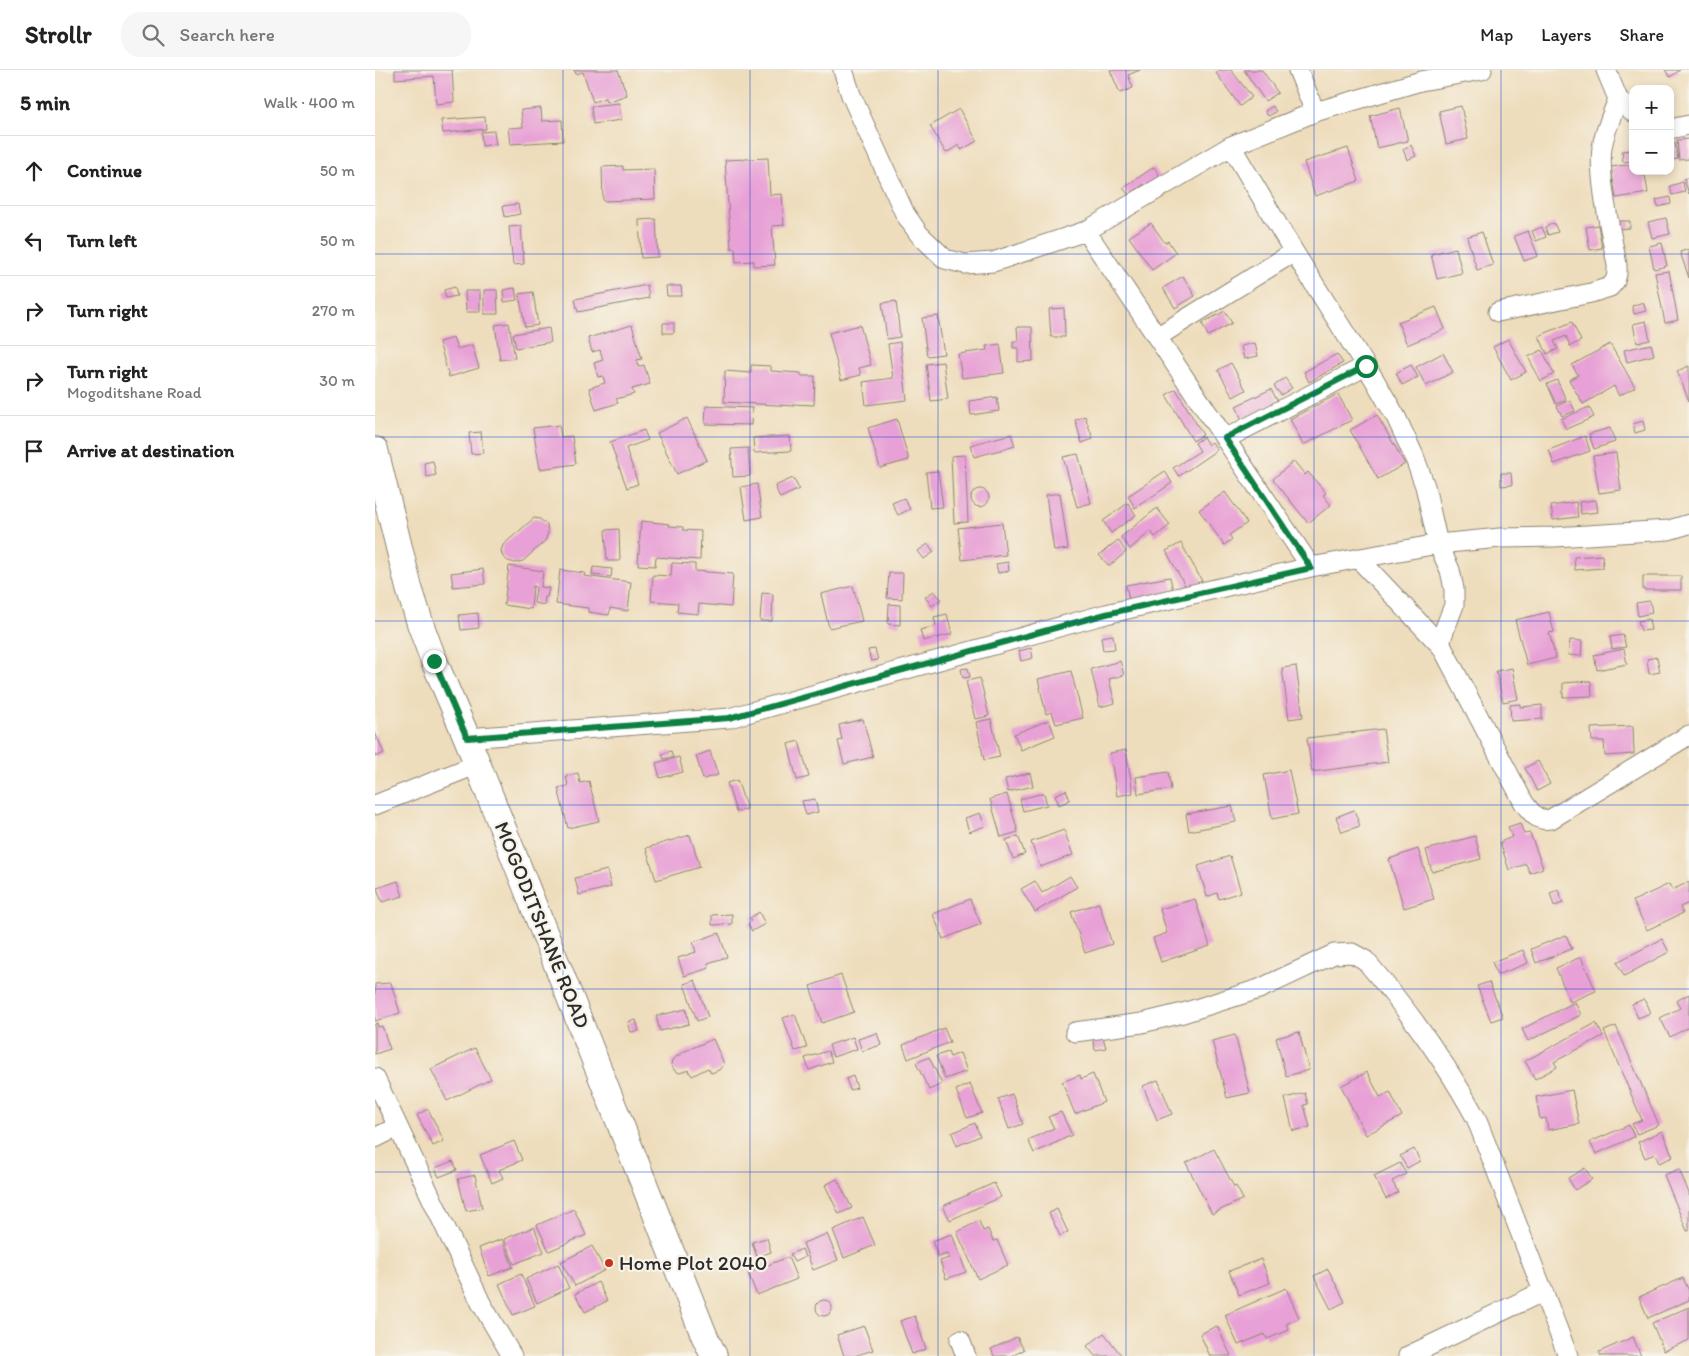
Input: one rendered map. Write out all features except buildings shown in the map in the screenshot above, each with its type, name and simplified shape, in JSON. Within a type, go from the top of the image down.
[{"type":"main road","name":"MOGODITSHANE ROAD","points":[[375,450],[421,626],[434,661],[478,764],[714,1356]]},
{"type":"street","points":[[843,70],[851,95],[905,214],[919,234],[945,259],[965,264],[993,262],[1086,231],[1231,146],[1315,112],[1421,81],[1482,70]]},
{"type":"street","points":[[1298,70],[1315,112]]},
{"type":"street","points":[[1606,70],[1618,99],[1629,109]]},
{"type":"street","points":[[1498,312],[1610,288],[1615,281],[1617,265],[1605,194],[1602,147],[1618,99]]},
{"type":"street","points":[[1674,128],[1689,124]]},
{"type":"street","points":[[1231,146],[1366,366],[1396,418],[1414,456],[1425,486],[1438,544],[1450,570],[1454,589],[1454,605],[1441,639],[1442,647]]},
{"type":"street","points":[[1086,231],[1311,568]]},
{"type":"street","points":[[1157,337],[1295,252]]},
{"type":"street","points":[[1225,438],[1366,366]]},
{"type":"street","points":[[467,738],[729,718],[1106,614],[1358,558],[1438,544],[1500,538],[1659,531],[1689,524]]},
{"type":"street","points":[[1358,558],[1442,647],[1523,803],[1538,818],[1544,821],[1566,811],[1689,735]]},
{"type":"street","points":[[375,805],[478,764]]},
{"type":"street","points":[[1075,1032],[1142,1023],[1183,1013],[1259,989],[1334,954],[1352,953],[1365,960],[1432,1045],[1472,1111],[1542,1292],[1569,1356]]},
{"type":"street","points":[[375,1078],[481,1303],[512,1356]]},
{"type":"street","points":[[375,1138],[397,1127]]},
{"type":"street","points":[[1409,1356],[1542,1292]]},
{"type":"place","name":"Home Plot 2040","points":[[609,1263]]},
{"type":"route","points":[[434,661],[467,738],[716,720],[1106,614],[1311,568],[1225,438],[1366,366]]}]
